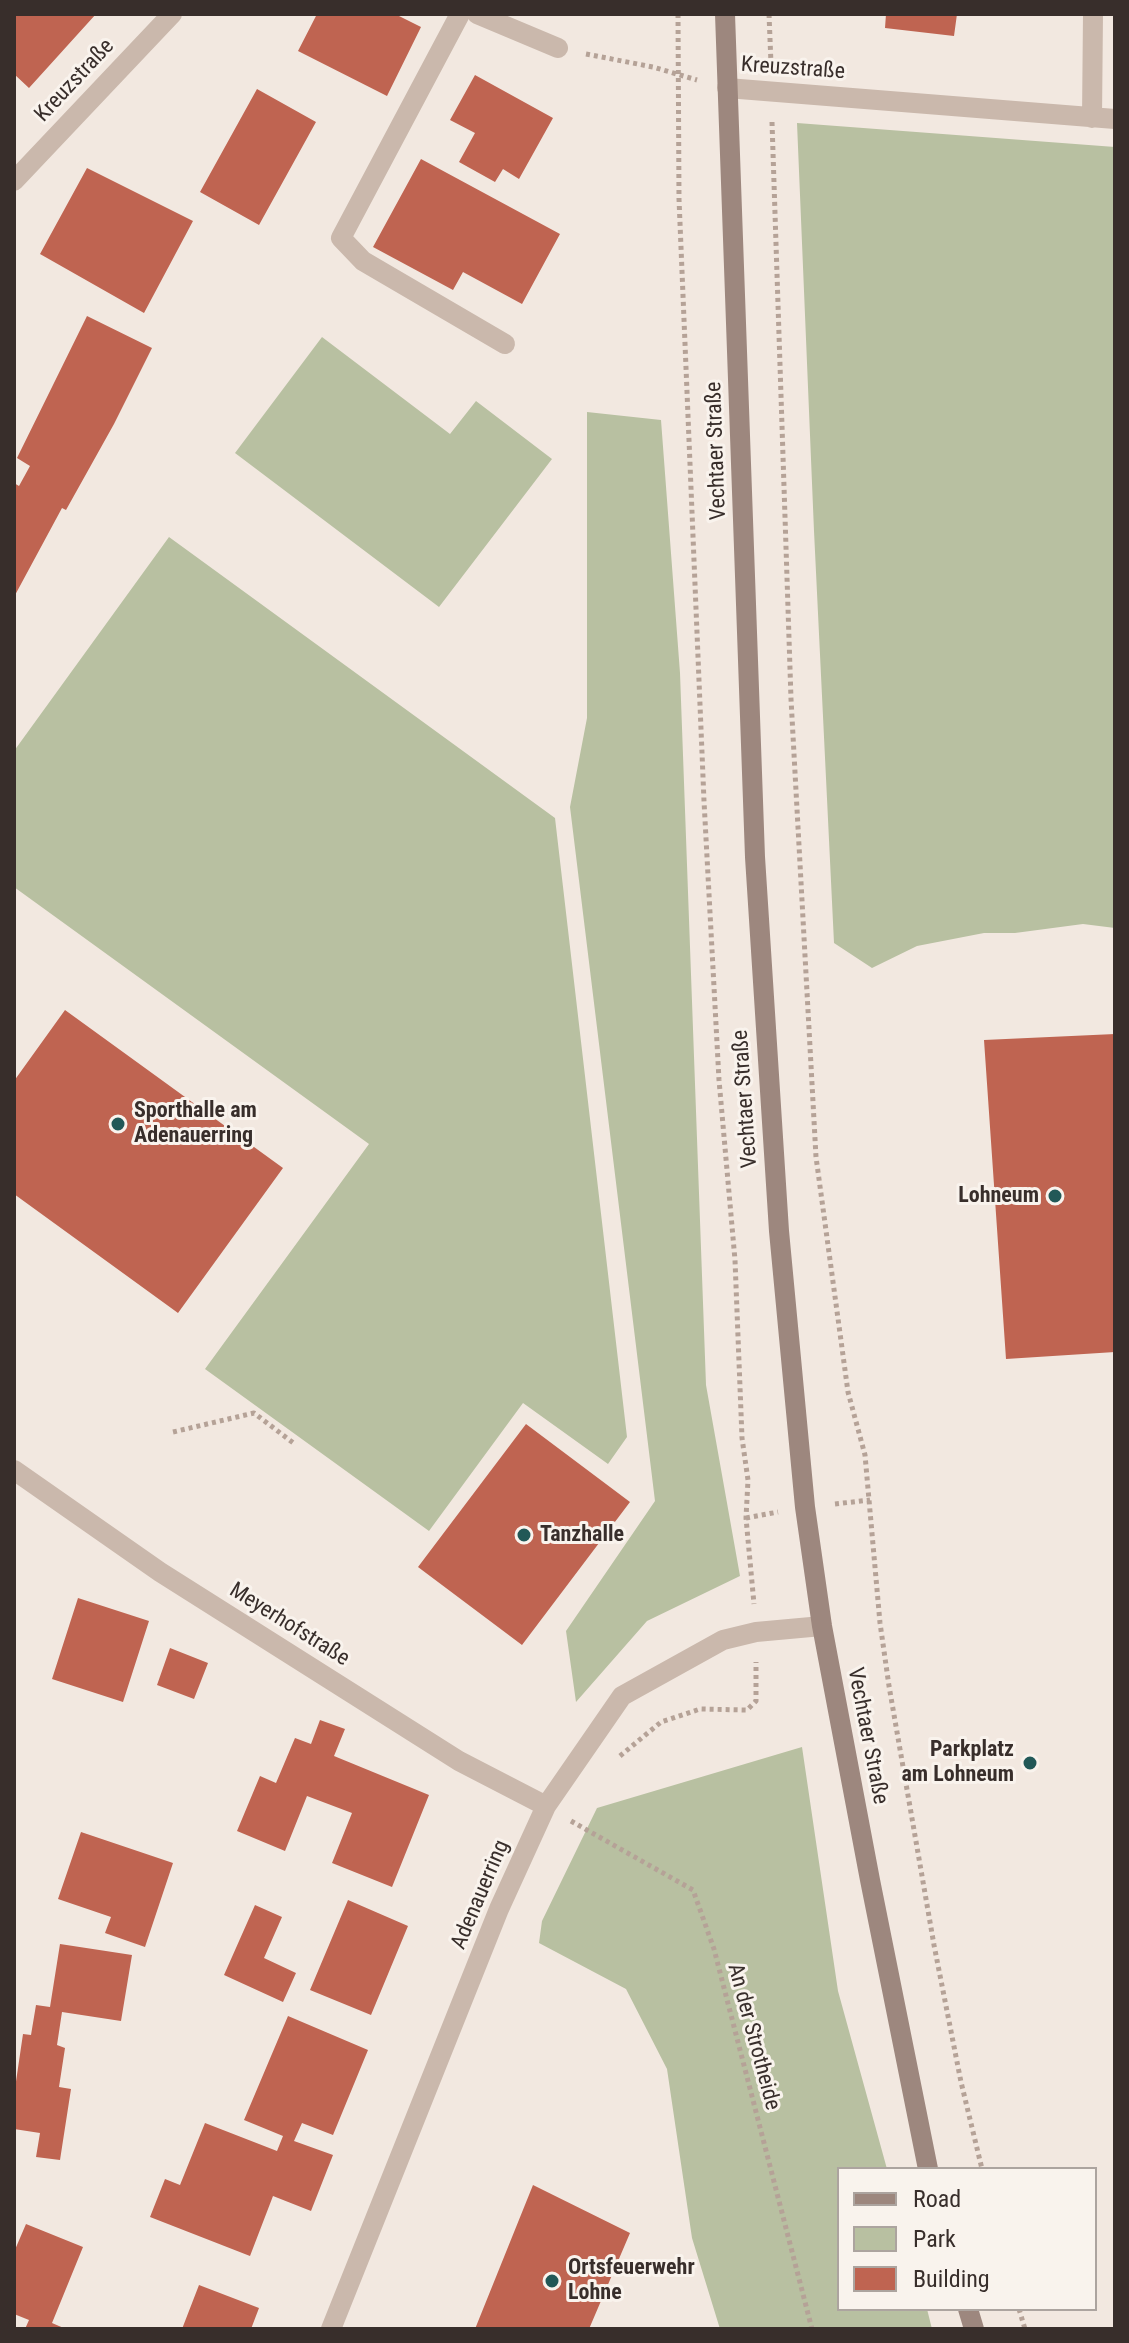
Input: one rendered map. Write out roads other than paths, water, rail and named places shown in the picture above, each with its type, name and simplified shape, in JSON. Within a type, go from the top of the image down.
[{"type":"main road","name":"Vechtaer Straße","points":[[725,14],[755,857],[779,1231],[805,1507],[822,1626],[928,2167]]},
{"type":"street","name":"Kreuzstraße","points":[[14,181],[172,14]]},
{"type":"street","points":[[460,14],[341,238],[363,261],[505,344]]},
{"type":"street","points":[[477,14],[558,48]]},
{"type":"street","points":[[1092,118],[1093,14]]},
{"type":"street","name":"Kreuzstraße","points":[[727,88],[1115,119]]},
{"type":"street","name":"Meyerhofstraße","points":[[14,1470],[160,1572],[381,1712],[459,1761],[546,1806]]},
{"type":"street","name":"Adenauerring","points":[[331,2329],[499,1909],[546,1806],[622,1696],[723,1640],[756,1632],[822,1626]]},
{"type":"place","name":"Sporthalle am Adenauerring","points":[[118,1124]]},
{"type":"place","name":"Lohneum","points":[[1055,1196]]},
{"type":"place","name":"Tanzhalle","points":[[524,1535]]},
{"type":"place","name":"Parkplatz am Lohneum","points":[[1030,1763]]},
{"type":"place","name":"Ortsfeuerwehr Lohne","points":[[552,2281]]}]
